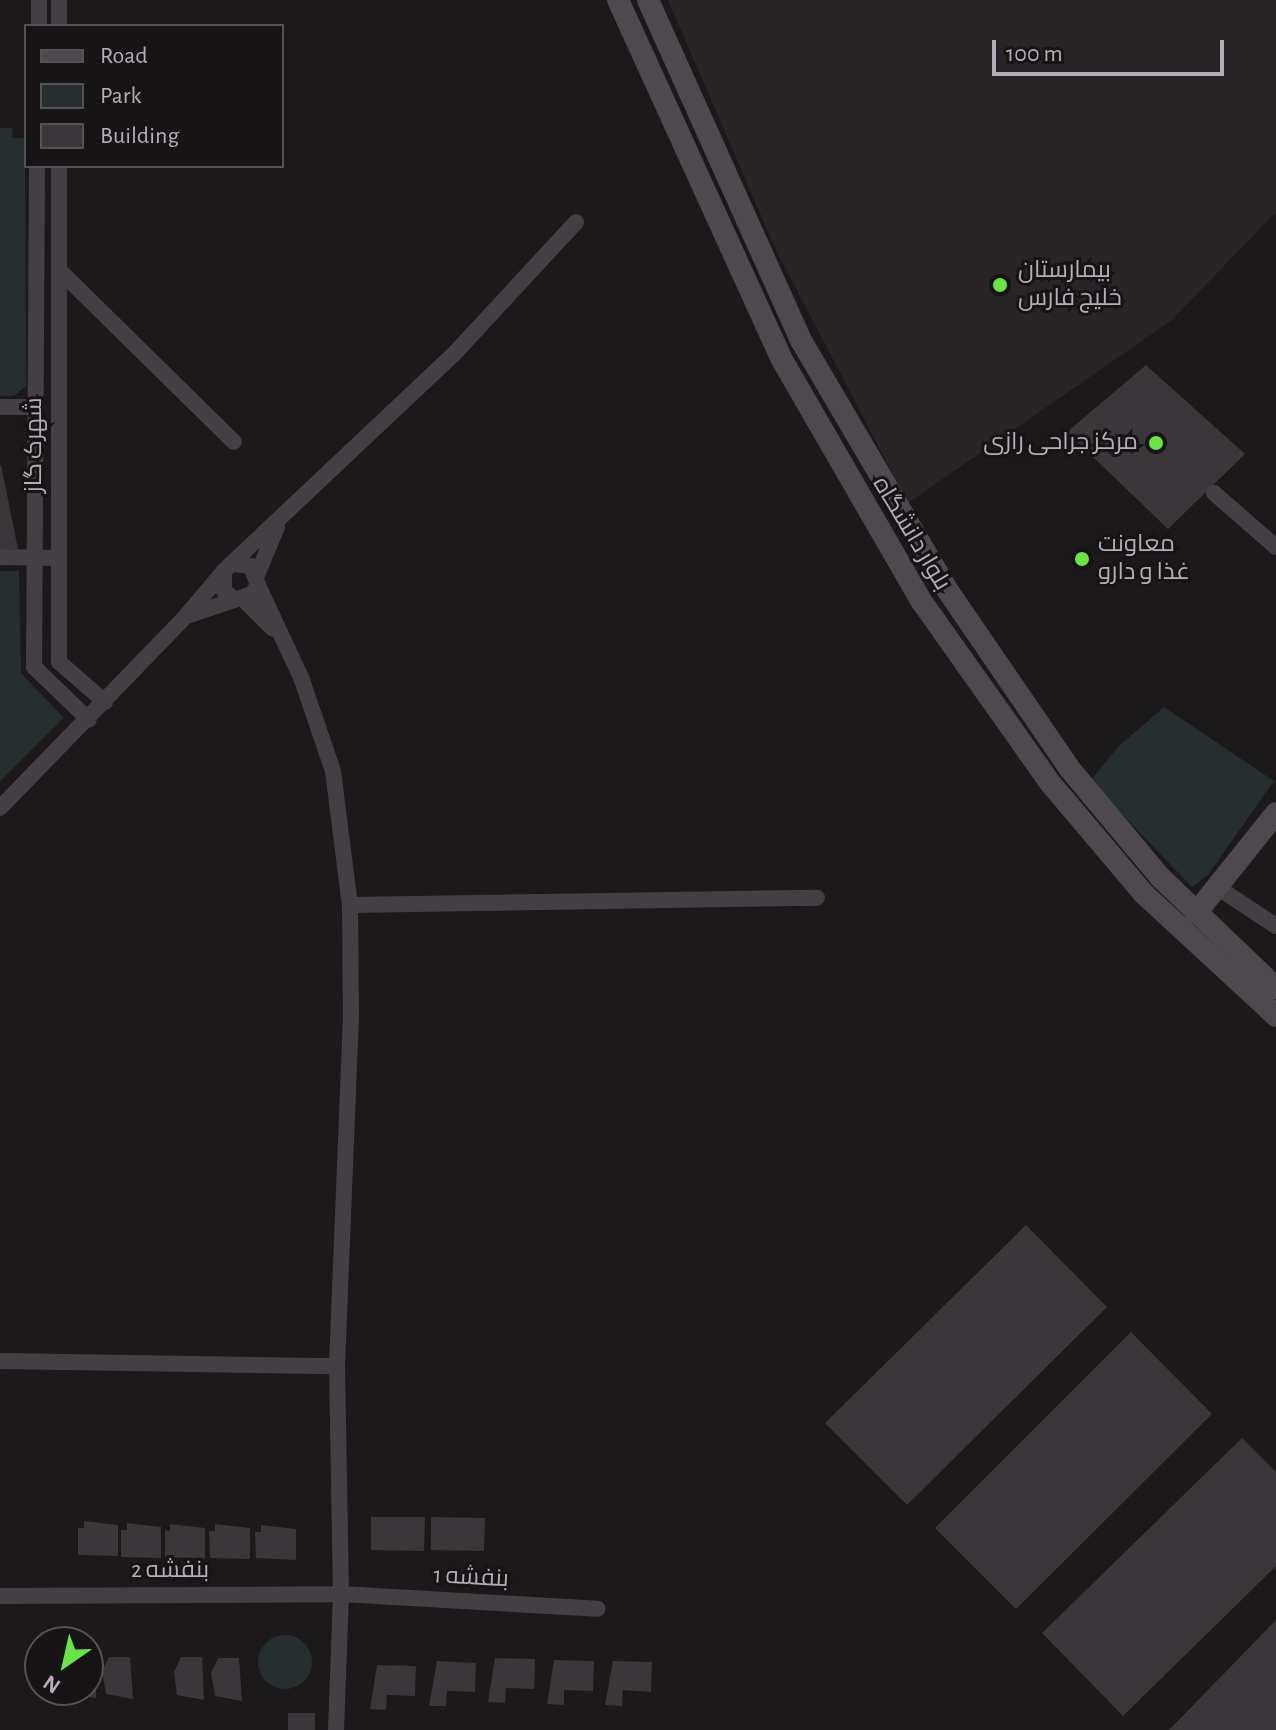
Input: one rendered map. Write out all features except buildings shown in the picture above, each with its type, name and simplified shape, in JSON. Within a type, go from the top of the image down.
[{"type":"main road","name":"بلوار دانشگاه","points":[[618,0],[781,358],[922,602],[1051,784],[1144,894],[1276,1016]]},
{"type":"main road","name":"بلوار دانشگاه","points":[[648,0],[802,342],[948,591],[1069,768],[1196,913],[1276,988]]},
{"type":"main road","points":[[657,83],[684,75]]},
{"type":"main road","points":[[1196,913],[1220,889],[1276,813]]},
{"type":"street","points":[[39,0],[39,24]]},
{"type":"street","points":[[59,0],[59,24]]},
{"type":"street","name":"شهرک گاز","points":[[37,168],[34,667],[89,720]]},
{"type":"street","name":"شهرک گاز","points":[[59,168],[59,662],[105,702]]},
{"type":"street","points":[[0,808],[89,720],[228,567],[277,525],[453,355],[576,222]]},
{"type":"street","points":[[59,270],[234,442]]},
{"type":"street","name":"شهرک گاز","points":[[0,407],[35,407]]},
{"type":"street","points":[[1214,493],[1276,547]]},
{"type":"street","points":[[185,617],[238,598],[258,580],[277,525]]},
{"type":"street","points":[[0,557],[59,558]]},
{"type":"street","points":[[228,567],[251,566],[302,680],[333,771],[350,905],[351,1031],[337,1366],[341,1594],[336,1730]]},
{"type":"street","points":[[228,567],[224,591],[238,598],[280,635]]},
{"type":"street","points":[[1220,889],[1276,926]]},
{"type":"street","points":[[350,905],[817,898]]},
{"type":"street","points":[[0,1361],[337,1366]]},
{"type":"street","name":"بنفشه 2","points":[[0,1596],[341,1594]]},
{"type":"street","name":"بنفشه 1","points":[[341,1594],[598,1609]]},
{"type":"shaded area","name":"بیمارستان خلیج فارس","points":[[668,0],[1276,0],[1276,212],[1172,320],[908,503],[776,250]]},
{"type":"green space","points":[[0,128],[13,128],[12,138],[24,138],[26,386],[14,396],[0,396]]},
{"type":"green space","points":[[0,571],[19,571],[21,673],[64,718],[0,781]]},
{"type":"green space","points":[[1164,707],[1274,781],[1208,875],[1192,887],[1090,781],[1119,746]]},
{"type":"green space","points":[[285,1635],[304,1643],[312,1662],[304,1681],[285,1689],[266,1681],[258,1662],[266,1643]]},
{"type":"place","name":"بیمارستان خلیج فارس","points":[[1000,285]]},
{"type":"place","name":"مرکز جراحی رازی","points":[[1156,443]]},
{"type":"place","name":"معاونت غذا و دارو","points":[[1082,559]]}]
